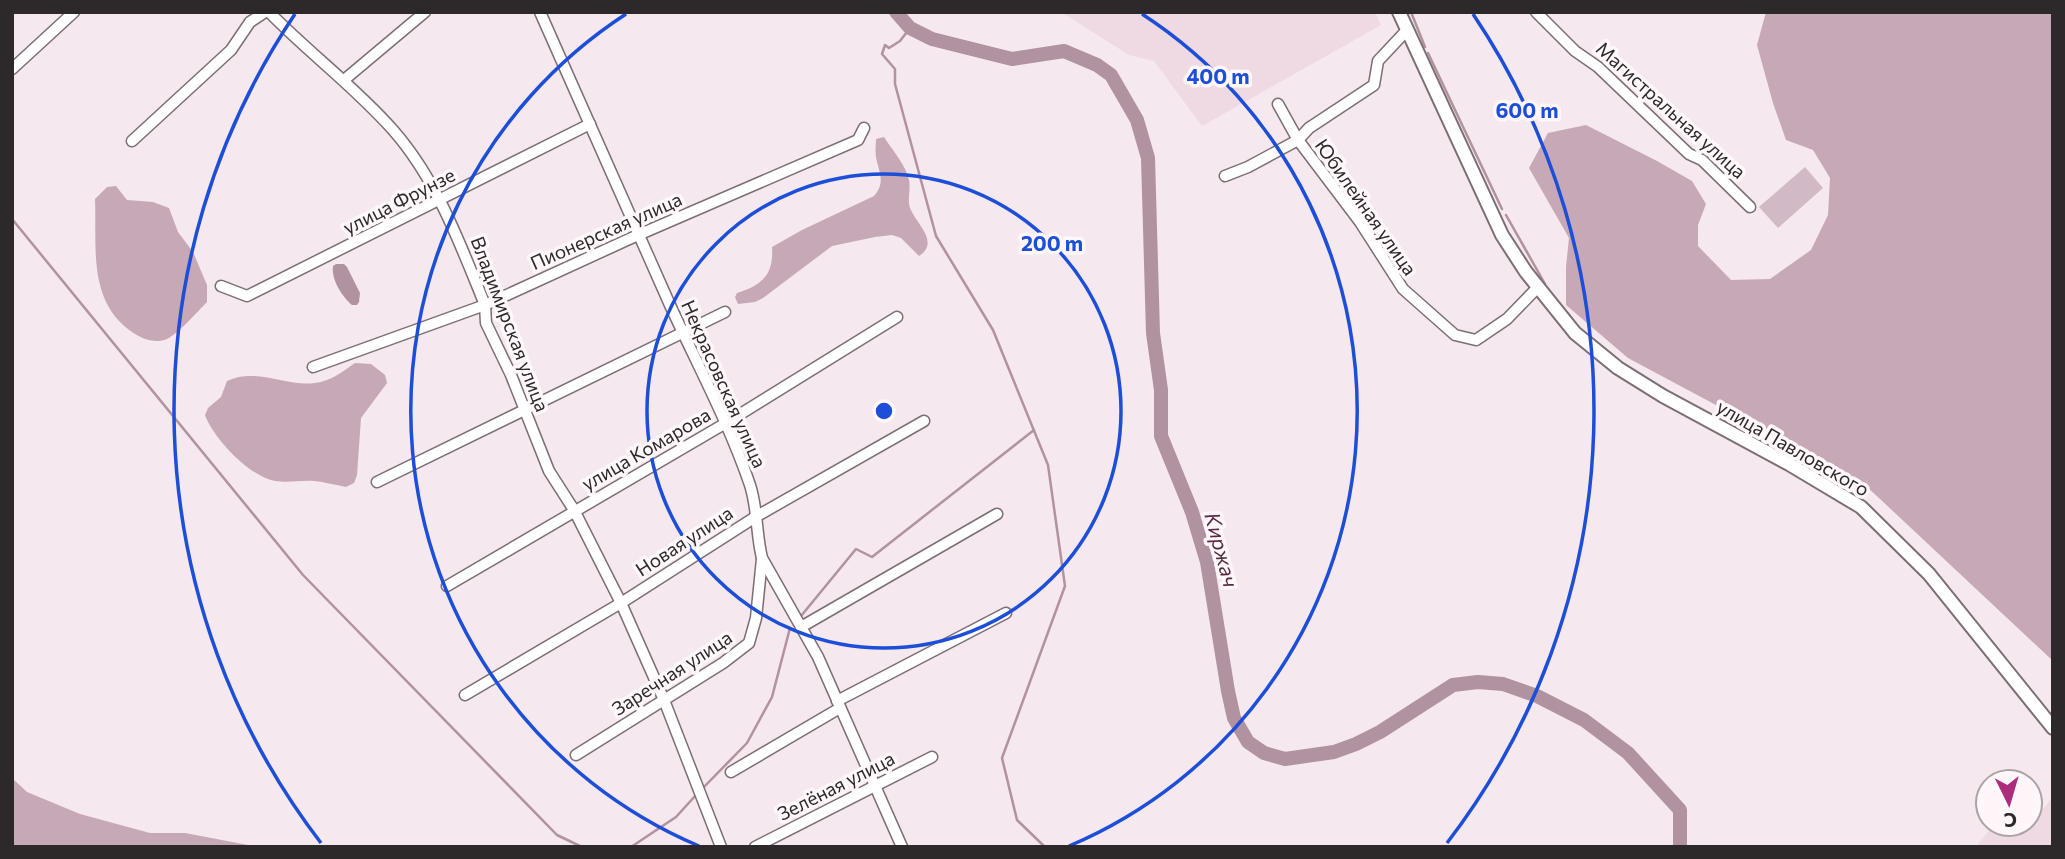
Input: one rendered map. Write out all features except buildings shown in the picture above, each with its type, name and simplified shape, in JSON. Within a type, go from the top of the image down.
[{"type":"main road","points":[[1399,12],[1502,235],[1538,287]]},
{"type":"main road","name":"улица Павловского","points":[[1538,287],[1574,333],[1618,368],[1861,507],[1929,574],[2053,729]]},
{"type":"street","points":[[12,69],[74,12]]},
{"type":"street","points":[[132,141],[232,50],[250,22],[267,12]]},
{"type":"street","name":"Владимирская улица","points":[[267,12],[344,80],[395,132],[441,199],[485,305],[486,323],[511,375],[549,471],[574,510],[621,603],[664,700],[721,847]]},
{"type":"street","points":[[344,80],[425,12]]},
{"type":"street","name":"Некрасовская улица","points":[[540,12],[638,235],[726,423],[750,486],[762,558],[818,657],[902,847]]},
{"type":"street","name":"Магистральная улица","points":[[1536,12],[1689,154],[1702,160],[1751,207]]},
{"type":"street","points":[[1225,176],[1298,141],[1309,128],[1374,85],[1378,61],[1407,30]]},
{"type":"street","name":"Юбилейная улица","points":[[1278,104],[1298,141],[1360,222],[1403,289],[1455,335],[1476,340],[1507,319],[1538,287]]},
{"type":"street","name":"улица Фрунзе","points":[[221,286],[247,296],[590,124]]},
{"type":"street","name":"Пионерская улица","points":[[313,367],[485,305],[638,235],[858,140],[864,128]]},
{"type":"street","points":[[377,482],[725,312]]},
{"type":"street","name":"улица Комарова","points":[[447,586],[726,423],[897,317]]},
{"type":"street","name":"Новая улица","points":[[465,695],[621,603],[757,516],[924,421]]},
{"type":"street","points":[[801,627],[997,514]]},
{"type":"street","name":"Заречная улица","points":[[576,755],[723,663],[749,643],[756,618],[762,558]]},
{"type":"street","points":[[731,772],[838,704],[1006,613]]},
{"type":"street","name":"Зелёная улица","points":[[755,847],[932,757]]},
{"type":"shaded area","points":[[1061,12],[1375,12],[1381,25],[1202,126],[1154,61],[1129,55]]},
{"type":"shaded area","points":[[1766,12],[2053,12],[2053,661],[1864,484],[1628,358],[1566,305],[1569,238],[1529,168],[1548,133],[1586,125],[1692,181],[1706,204],[1698,225],[1698,246],[1731,280],[1770,279],[1811,250],[1828,215],[1830,178],[1813,150],[1786,140],[1757,45]]},
{"type":"shaded area","points":[[884,137],[907,174],[909,205],[925,233],[925,251],[919,256],[901,238],[892,235],[832,246],[763,298],[738,304],[735,297],[737,293],[765,278],[771,265],[772,247],[874,196],[881,182],[876,139]]},
{"type":"shaded area","points":[[1805,167],[1823,188],[1778,228],[1759,207]]},
{"type":"shaded area","points":[[116,186],[127,200],[153,202],[169,208],[178,232],[193,252],[207,285],[207,302],[167,339],[149,340],[132,332],[118,319],[101,289],[97,272],[95,199],[107,187]]},
{"type":"shaded area","points":[[336,264],[344,264],[347,267],[360,293],[357,305],[348,302],[341,293],[333,271]]},
{"type":"shaded area","points":[[355,363],[371,364],[385,375],[387,383],[361,418],[357,475],[354,483],[346,487],[314,481],[280,482],[265,478],[244,464],[224,445],[205,415],[208,408],[221,397],[227,381],[238,377],[315,383],[341,373]]},
{"type":"shaded area","points":[[12,778],[27,792],[80,814],[150,833],[185,833],[258,847],[12,847]]},
{"type":"shaded area","points":[[2053,797],[2053,847],[1976,847],[1983,838],[2044,838],[2044,808]]},
{"type":"waterway","name":"Киржач","points":[[896,12],[910,28],[932,39],[1012,59],[1064,51],[1097,65],[1111,75],[1137,120],[1148,158],[1153,333],[1161,390],[1161,436],[1192,512],[1207,562],[1234,718],[1248,742],[1264,753],[1285,759],[1334,752],[1380,732],[1453,685],[1478,682],[1503,684],[1537,696],[1584,720],[1628,753],[1680,810],[1680,847]]},
{"type":"waterway","points":[[1411,12],[1425,47]]},
{"type":"waterway","points":[[910,28],[900,41],[889,48],[885,45],[882,54],[895,69],[895,84],[936,236],[993,330],[1048,465],[1065,586],[1002,758],[1017,820],[1045,847]]},
{"type":"waterway","points":[[1428,53],[1502,209]]},
{"type":"waterway","points":[[1506,215],[1545,284]]},
{"type":"waterway","points":[[12,219],[303,575],[557,835],[582,847]]},
{"type":"waterway","points":[[801,616],[856,549],[872,557],[1034,430]]},
{"type":"waterway","points":[[701,790],[747,743],[772,697],[790,628]]},
{"type":"waterway","points":[[631,847],[676,817],[696,795]]}]
